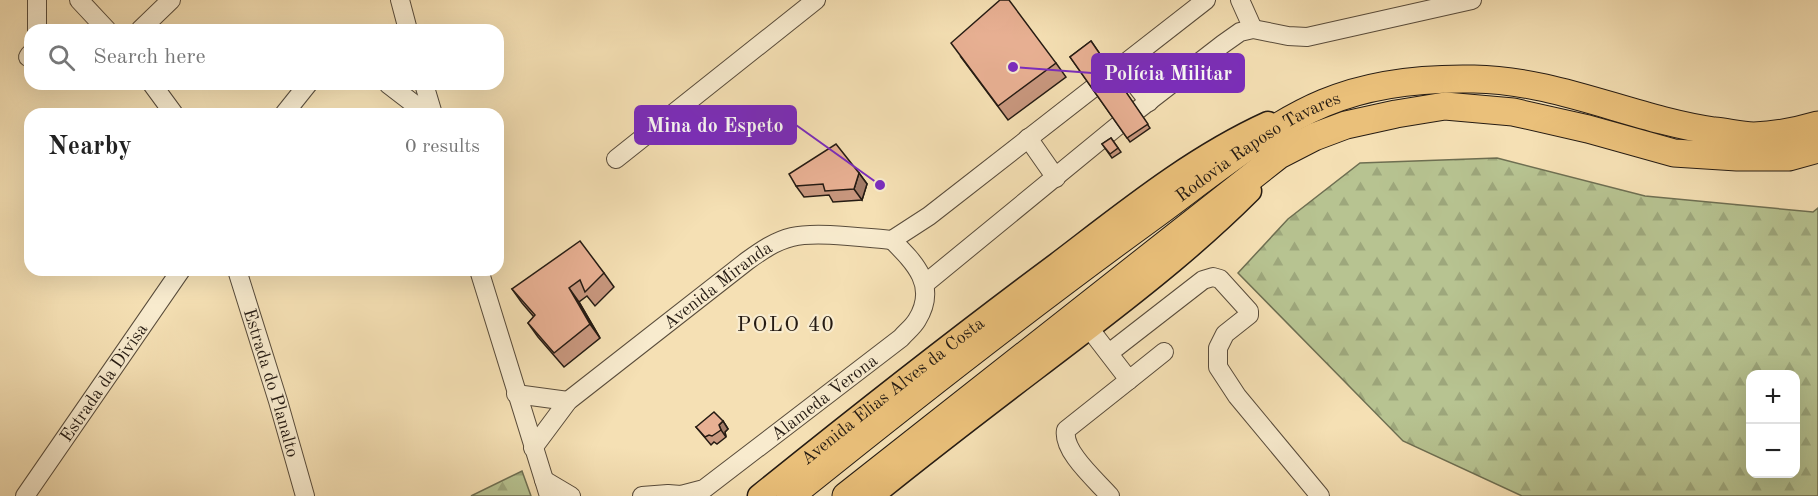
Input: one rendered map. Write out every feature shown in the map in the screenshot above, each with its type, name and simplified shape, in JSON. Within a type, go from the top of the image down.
[{"type":"highway","name":"Rodovia Raposo Tavares","points":[[790,496],[987,339],[1085,266],[1278,128],[1323,103],[1364,90],[1402,82],[1453,78],[1502,79],[1549,88],[1700,129],[1753,136],[1801,130],[1818,125]]},
{"type":"highway","name":"Rodovia Raposo Tavares","points":[[846,496],[1279,155],[1314,137],[1346,125],[1445,106],[1514,112],[1588,129],[1674,153],[1737,157],[1789,157],[1818,149]]},
{"type":"main road","name":"Avenida Elias Alves da Costa","points":[[759,496],[863,412],[1145,197],[1201,158],[1235,138],[1323,103]]},
{"type":"main road","points":[[873,496],[929,449],[1136,293],[1188,249],[1251,189],[1279,155]]},
{"type":"street","points":[[37,0],[37,24]]},
{"type":"street","points":[[79,0],[101,24]]},
{"type":"street","points":[[146,24],[171,0]]},
{"type":"street","points":[[400,0],[406,24]]},
{"type":"street","points":[[616,159],[816,0]]},
{"type":"street","points":[[1206,0],[929,216],[892,240],[912,260],[926,283],[1149,102],[1240,32],[1253,29],[1307,37],[1472,0]]},
{"type":"street","points":[[1240,0],[1253,29]]},
{"type":"street","points":[[1121,66],[1149,102]]},
{"type":"street","points":[[156,90],[170,108]]},
{"type":"street","points":[[289,108],[303,90]]},
{"type":"street","points":[[396,90],[419,108]]},
{"type":"street","points":[[426,90],[431,108]]},
{"type":"street","points":[[1028,138],[1056,178]]},
{"type":"street","name":"Avenida Miranda","points":[[533,448],[568,401],[770,245],[793,236],[816,235],[892,240]]},
{"type":"street","name":"Estrada da Divisa","points":[[26,496],[177,276]]},
{"type":"street","name":"Estrada do Planalto","points":[[239,276],[305,496]]},
{"type":"street","points":[[481,276],[547,488],[571,496]]},
{"type":"street","points":[[1109,352],[1203,280],[1213,277],[1220,279],[1249,311],[1249,315],[1225,334],[1218,348],[1218,367],[1237,396],[1320,496]]},
{"type":"street","name":"Alameda Verona","points":[[642,496],[681,495],[704,489],[901,338],[917,321],[924,302],[926,283]]},
{"type":"street","points":[[1089,328],[1129,380]]},
{"type":"street","points":[[1110,496],[1068,448],[1065,438],[1066,430],[1164,352]]},
{"type":"street","points":[[516,394],[568,401]]},
{"type":"green space","points":[[1497,158],[1645,196],[1813,212],[1818,208],[1818,496],[1522,496],[1403,441],[1238,273],[1288,219],[1360,163]]},
{"type":"green space","points":[[522,471],[531,496],[471,496]]},
{"type":"building","points":[[1000,0],[1009,0],[1056,63],[998,106],[951,43]]},
{"type":"building","points":[[1091,41],[1148,124],[1127,138],[1070,57]]},
{"type":"building","points":[[1111,138],[1118,148],[1110,154],[1102,144]]},
{"type":"building","points":[[836,144],[859,173],[854,189],[825,191],[823,184],[796,186],[789,174]]},
{"type":"building","points":[[580,241],[604,273],[585,292],[580,280],[569,288],[590,324],[554,353],[528,323],[535,315],[512,289]]},
{"type":"building","points":[[714,412],[723,421],[719,425],[721,430],[712,436],[705,437],[696,427]]},
{"type":"place","name":"Polícia Militar","points":[[1013,67]]},
{"type":"place","name":"Mina do Espeto","points":[[880,185]]},
{"type":"district","name":"POLO 40","points":[[786,324]]}]
